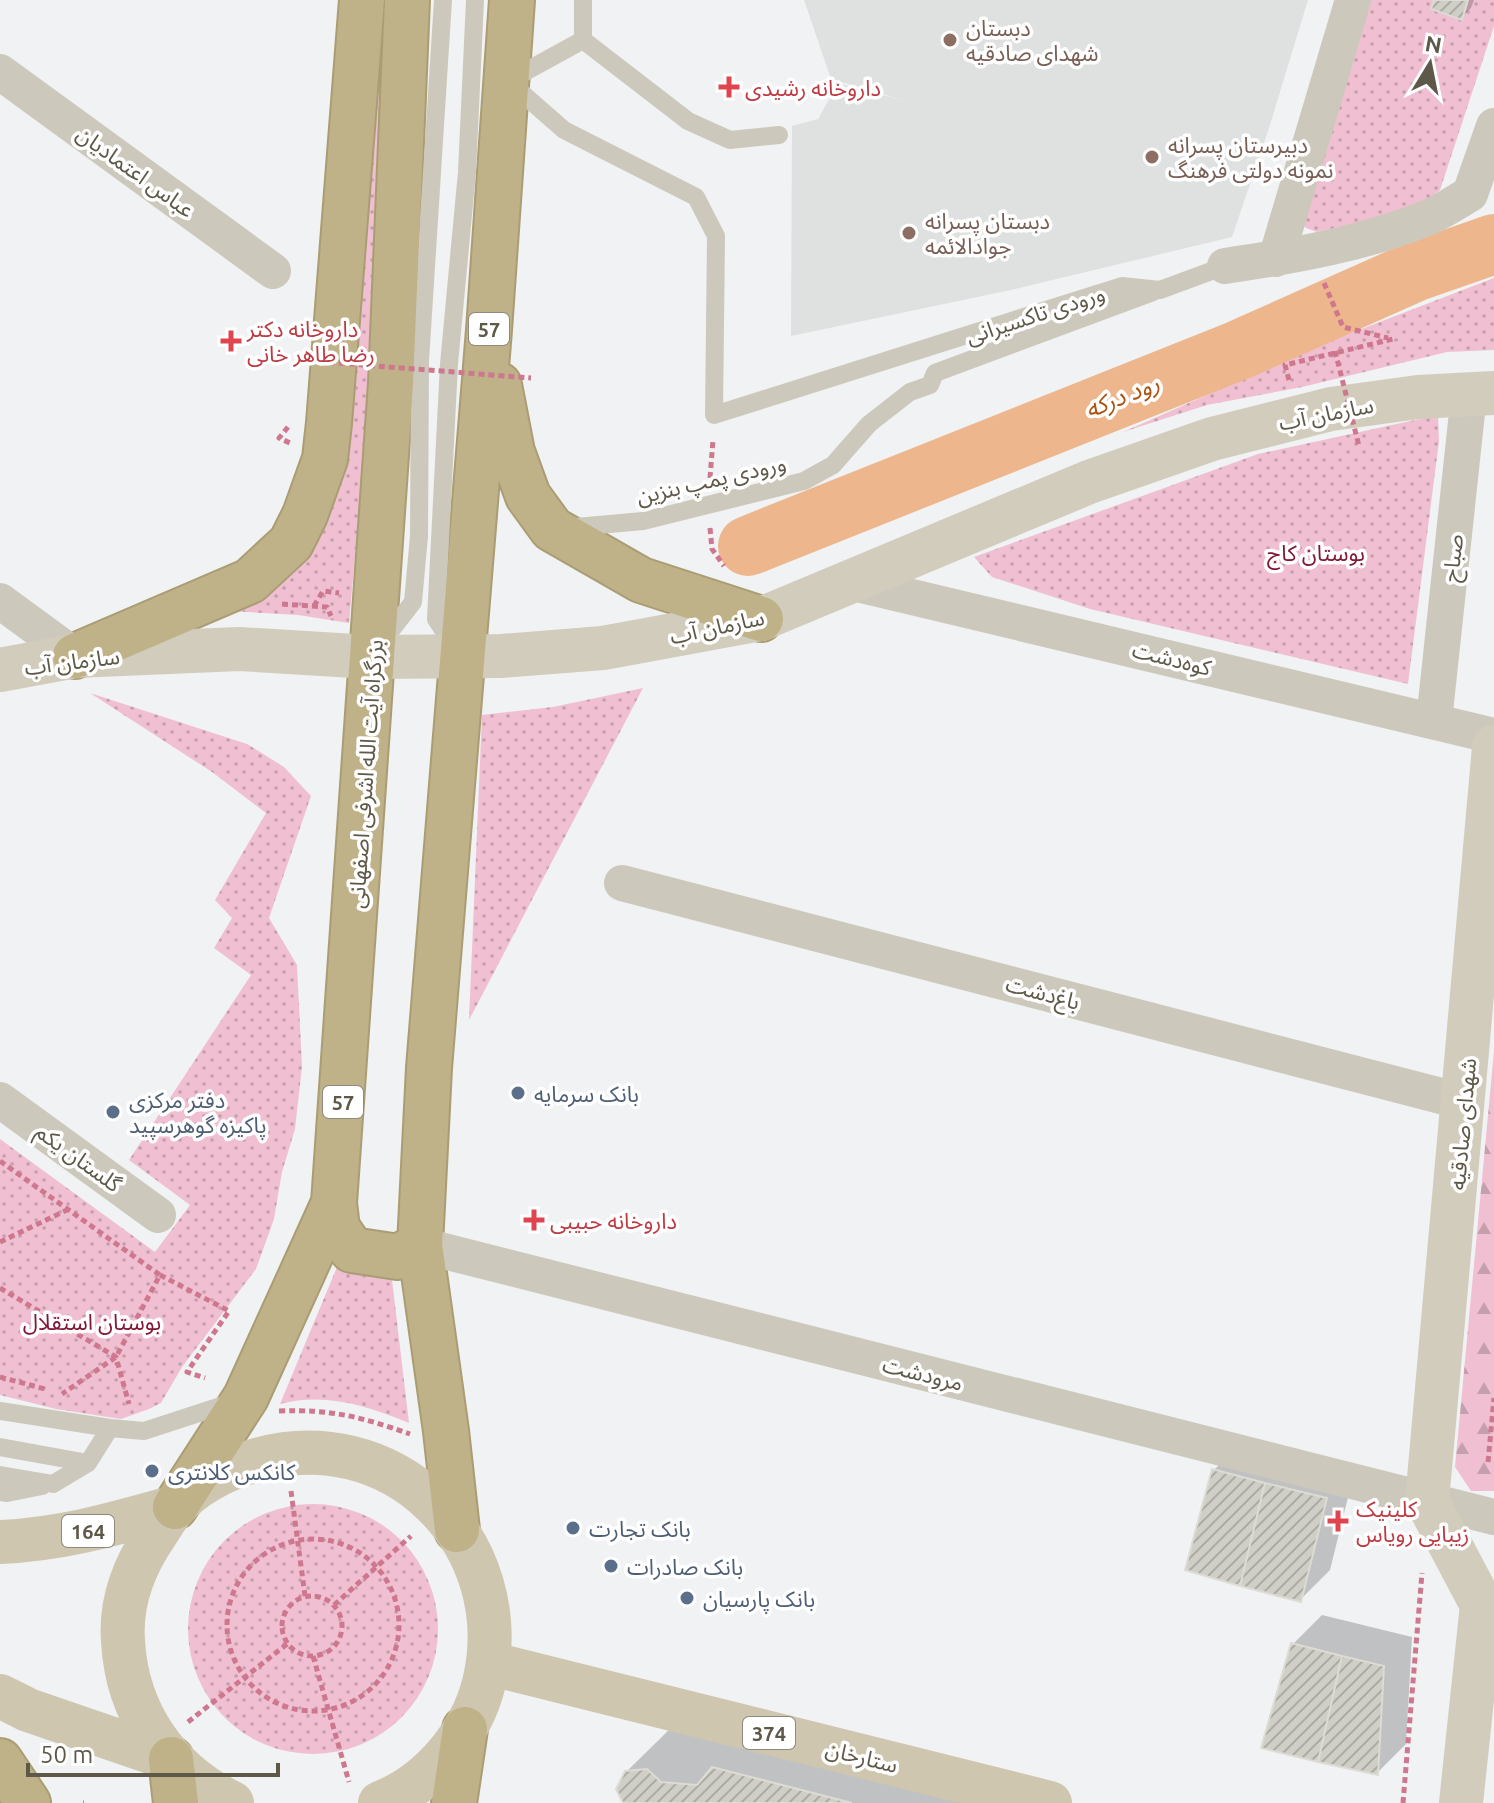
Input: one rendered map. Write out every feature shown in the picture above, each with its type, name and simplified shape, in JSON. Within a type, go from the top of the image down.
[{"type":"highway","points":[[75,656],[250,581],[291,543],[305,515],[325,459],[329,423],[362,0]]},
{"type":"highway","name":"بزرگراه آیت الله اشرفی اصفهانی","points":[[175,1507],[246,1397],[334,1203],[390,398],[407,0]]},
{"type":"highway","name":"57","points":[[450,1522],[446,1431],[420,1245],[429,1068],[489,330],[512,0]]},
{"type":"highway","points":[[489,330],[512,452],[528,496],[552,529],[641,580],[761,619]]},
{"type":"highway","points":[[334,1203],[337,1228],[352,1250],[398,1257],[420,1245]]},
{"type":"highway","points":[[454,1803],[465,1729]]},
{"type":"highway","points":[[165,1752],[176,1803]]},
{"type":"highway","points":[[0,1761],[28,1803]]},
{"type":"main road","name":"سازمان آب","points":[[0,670],[75,656],[239,649],[371,657],[461,657],[603,648],[761,619],[1089,482],[1212,439],[1331,409],[1418,397],[1482,393]]},
{"type":"main road","name":"شهدای صادقیه","points":[[1427,1501],[1494,747]]},
{"type":"main road","points":[[232,1803],[212,1793],[165,1752],[141,1716],[124,1664],[124,1610],[139,1559],[175,1507],[202,1484],[234,1467],[268,1456],[303,1452],[339,1455],[374,1465],[405,1481],[434,1503],[474,1561],[486,1594],[491,1640],[488,1663],[480,1698],[465,1729],[432,1770],[411,1786],[366,1797]]},
{"type":"main road","points":[[1427,1501],[1482,1605],[1461,1803]]},
{"type":"main road","name":"164","points":[[0,1542],[76,1534],[175,1507]]},
{"type":"main road","name":"ستارخان","points":[[488,1663],[1050,1803]]},
{"type":"main road","points":[[0,1696],[28,1710],[165,1752]]},
{"type":"street","points":[[1276,259],[1353,0]]},
{"type":"street","name":"عباس اعتمادیان","points":[[0,72],[273,271]]},
{"type":"street","name":"ورودی تاکسیرانی","points":[[1225,266],[1276,259],[1352,242],[1429,218],[1482,187],[1494,126]]},
{"type":"street","name":"صباح","points":[[1434,721],[1482,393]]},
{"type":"street","name":"کوه‌دشت","points":[[849,582],[1494,736]]},
{"type":"street","points":[[0,601],[75,656]]},
{"type":"street","name":"باغ‌دشت","points":[[622,883],[1464,1102]]},
{"type":"street","name":"گلستان یکم","points":[[0,1100],[158,1215]]},
{"type":"street","name":"مرودشت","points":[[420,1245],[1494,1517]]},
{"type":"lane","points":[[371,657],[413,602],[419,536],[420,361],[443,0]]},
{"type":"lane","points":[[461,657],[436,619],[449,364],[467,172],[475,0]]},
{"type":"lane","points":[[583,0],[583,40]]},
{"type":"lane","points":[[508,81],[583,40]]},
{"type":"lane","points":[[583,40],[688,121],[730,140],[779,135]]},
{"type":"lane","name":"ورودی تاکسیرانی","points":[[508,81],[564,130],[696,197],[716,236],[714,415],[1122,286],[1160,290],[1225,266]]},
{"type":"lane","name":"ورودی پمپ بنزین","points":[[552,529],[643,521],[804,481],[833,465],[869,424],[910,392],[930,385],[935,373],[1160,290]]},
{"type":"lane","points":[[0,1411],[144,1431],[246,1397]]},
{"type":"lane","points":[[0,1492],[53,1484],[88,1463],[110,1428]]},
{"type":"lane","points":[[0,1447],[88,1463]]},
{"type":"lane","points":[[0,1475],[53,1484]]},
{"type":"path","points":[[1285,365],[1393,339],[1343,327],[1321,277]]},
{"type":"path","points":[[1335,351],[1359,446]]},
{"type":"path","points":[[299,360],[531,378]]},
{"type":"path","points":[[314,606],[323,591],[352,594]]},
{"type":"path","points":[[272,603],[327,607],[333,620]]},
{"type":"path","points":[[0,1161],[160,1275],[229,1311],[187,1372],[205,1378]]},
{"type":"path","points":[[0,1242],[67,1210]]},
{"type":"path","points":[[0,1377],[63,1394],[116,1357],[160,1275]]},
{"type":"path","points":[[0,1288],[116,1357],[133,1419],[110,1428]]},
{"type":"path","points":[[1488,1462],[1494,1398]]},
{"type":"path","points":[[287,1454],[305,1596]]},
{"type":"path","points":[[334,1605],[404,1542],[450,1522]]},
{"type":"path","points":[[319,1539],[346,1545],[370,1559],[376,1567],[388,1580],[398,1606],[400,1633],[393,1660],[378,1683],[356,1700],[330,1710],[301,1711],[273,1701],[249,1684],[233,1659],[227,1630],[229,1601],[242,1575],[263,1554],[297,1541],[319,1539]]},
{"type":"path","points":[[1403,1803],[1422,1564]]},
{"type":"path","points":[[316,1595],[334,1605],[340,1613],[342,1633],[331,1650],[313,1656],[303,1655],[287,1644],[283,1635],[284,1615],[288,1607],[305,1596],[316,1595]]},
{"type":"path","points":[[165,1752],[245,1677],[287,1644]]},
{"type":"path","points":[[313,1656],[330,1710],[366,1797]]},
{"type":"shaded area","points":[[804,0],[1308,0],[1232,237],[1011,290],[791,336],[792,126],[818,119],[831,96],[834,82],[906,101],[831,79]]},
{"type":"green space","points":[[371,0],[391,0],[368,412],[349,623],[298,615],[213,610],[290,565],[329,513]]},
{"type":"green space","points":[[1345,0],[1494,0],[1494,26],[1440,190],[1416,210],[1317,232],[1299,221]]},
{"type":"green space","points":[[1494,278],[1494,350],[1447,352],[1302,387],[1207,405],[1123,432],[1325,343]]},
{"type":"green space","name":"بوستان کاج","points":[[1438,415],[1439,441],[1408,684],[1090,609],[992,577],[974,557],[1258,454]]},
{"type":"green space","points":[[643,688],[469,1020],[482,715],[553,707]]},
{"type":"green space","name":"بوستان استقلال","points":[[90,693],[247,744],[284,767],[311,796],[269,918],[297,965],[302,1067],[295,1129],[282,1172],[274,1219],[256,1269],[182,1367],[161,1403],[121,1419],[56,1409],[0,1395],[0,1139],[155,1252],[190,1205],[129,1160],[251,975],[214,948],[232,918],[215,900],[266,813],[212,772]]},
{"type":"green space","points":[[1494,1051],[1494,1491],[1471,1491],[1455,1467]]},
{"type":"green space","points":[[342,1255],[390,1263],[409,1423],[362,1406],[330,1400],[280,1404]]},
{"type":"green space","points":[[301,1504],[325,1504],[361,1513],[402,1540],[429,1581],[436,1605],[436,1653],[429,1677],[402,1718],[361,1745],[325,1754],[301,1754],[265,1745],[224,1718],[197,1677],[188,1641],[188,1617],[197,1581],[224,1540],[265,1513]]},
{"type":"building","points":[[1434,0],[1468,0],[1462,20],[1431,9]]},
{"type":"building","points":[[1212,1469],[1265,1483],[1240,1586],[1185,1570]]},
{"type":"building","points":[[1265,1483],[1327,1498],[1301,1602],[1240,1586]]},
{"type":"building","points":[[1291,1643],[1342,1656],[1318,1762],[1261,1748]]},
{"type":"building","points":[[1342,1656],[1384,1666],[1378,1775],[1318,1762]]},
{"type":"building","points":[[712,1767],[852,1803],[623,1803],[616,1789],[625,1771],[647,1769],[661,1782],[697,1785]]},
{"type":"waterway","name":"رود درکه","points":[[748,546],[1239,350],[1414,272],[1494,244]]},
{"type":"place","name":"دبستان شهدای صادقیه","points":[[950,40]]},
{"type":"place","name":"داروخانه رشیدی","points":[[729,87]]},
{"type":"place","name":"دبيرستان پسرانه نمونه دولتی فرهنگ","points":[[1152,157]]},
{"type":"place","name":"دبستان پسرانه جوادالائمه","points":[[909,233]]},
{"type":"place","name":"داروخانه دکتر رضا طاهر خانی","points":[[231,341]]},
{"type":"place","name":"بانک سرمایه","points":[[518,1093]]},
{"type":"place","name":"دفتر مرکزی پاکیزه گوهرسپید","points":[[113,1112]]},
{"type":"place","name":"داروخانه حبیبی","points":[[534,1220]]},
{"type":"place","name":"کانکس کلانتری","points":[[152,1471]]},
{"type":"place","name":"کلینیک زیبایی رویاس","points":[[1338,1521]]},
{"type":"place","name":"بانک تجارت","points":[[573,1528]]},
{"type":"place","name":"بانک صادرات","points":[[611,1566]]},
{"type":"place","name":"بانک پارسیان","points":[[687,1598]]}]
